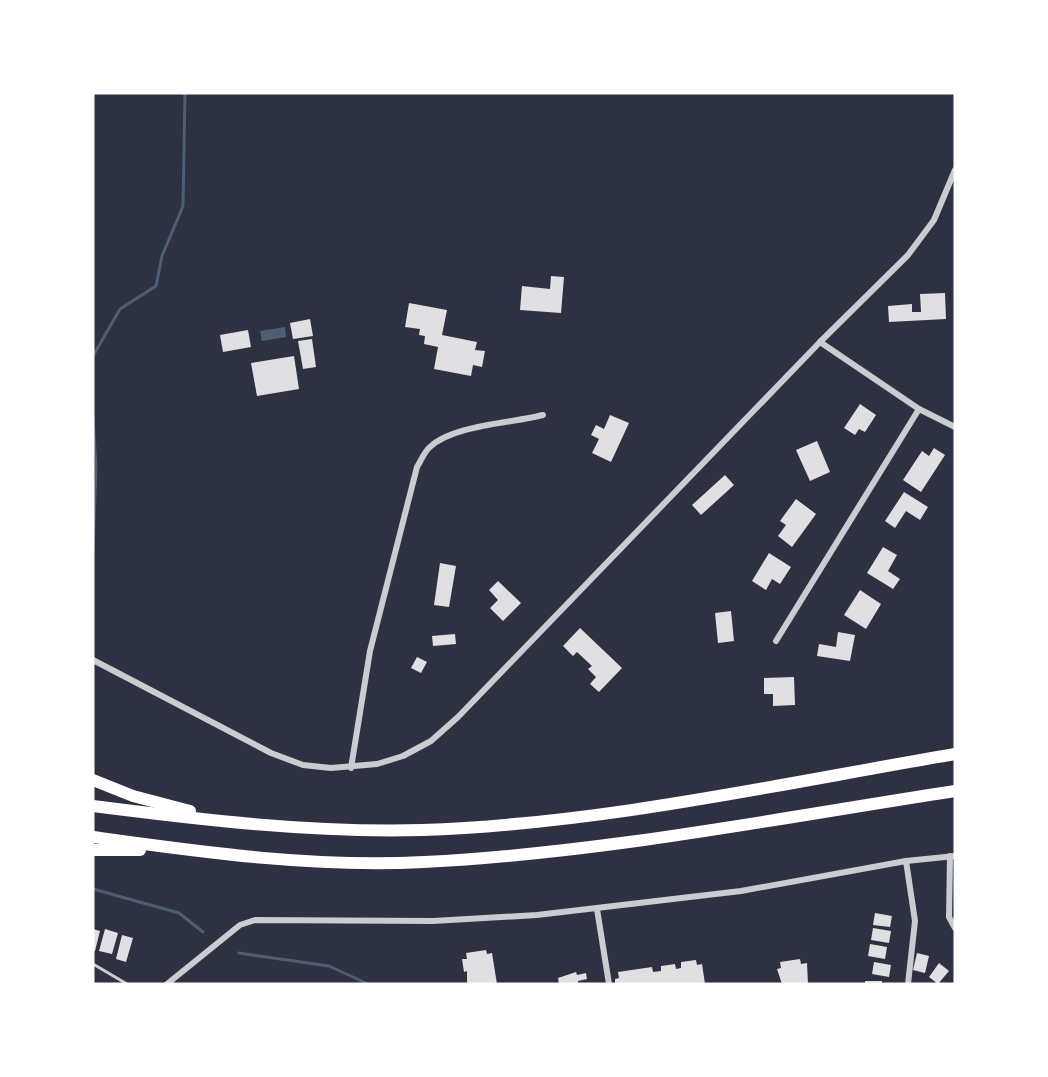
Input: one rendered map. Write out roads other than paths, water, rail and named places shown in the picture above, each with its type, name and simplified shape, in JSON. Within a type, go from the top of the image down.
[{"type":"highway","points":[[93,806],[231,823],[320,829],[388,830],[523,823],[651,805],[955,754]]},
{"type":"highway","points":[[93,780],[133,796],[231,823]]},
{"type":"highway","points":[[93,837],[196,851],[326,862],[422,862],[502,856],[620,842],[955,791]]},
{"type":"highway","points":[[93,850],[196,851]]},
{"type":"street","points":[[93,660],[271,753],[303,765],[351,768],[403,756],[431,741],[458,717],[820,342],[908,255],[934,219],[953,185],[955,170]]},
{"type":"street","points":[[820,342],[919,409],[955,427]]},
{"type":"street","points":[[777,640],[919,409]]},
{"type":"street","points":[[351,768],[370,651],[417,467],[430,447],[449,436],[543,415]]},
{"type":"street","points":[[167,984],[240,925],[255,920],[433,921],[597,909],[741,891],[906,861],[952,856],[949,918],[955,928]]},
{"type":"street","points":[[906,861],[915,921],[908,984]]},
{"type":"street","points":[[597,909],[609,984]]},
{"type":"lane","points":[[93,964],[127,984]]},
{"type":"water","points":[[285,327],[286,337],[262,341],[260,331]]},
{"type":"waterway","points":[[93,356],[120,309],[156,286],[162,256],[183,206],[185,93]]},
{"type":"waterway","points":[[93,417],[96,467],[93,550]]},
{"type":"waterway","points":[[93,889],[179,913],[203,932]]},
{"type":"waterway","points":[[239,953],[329,966],[368,984]]}]
